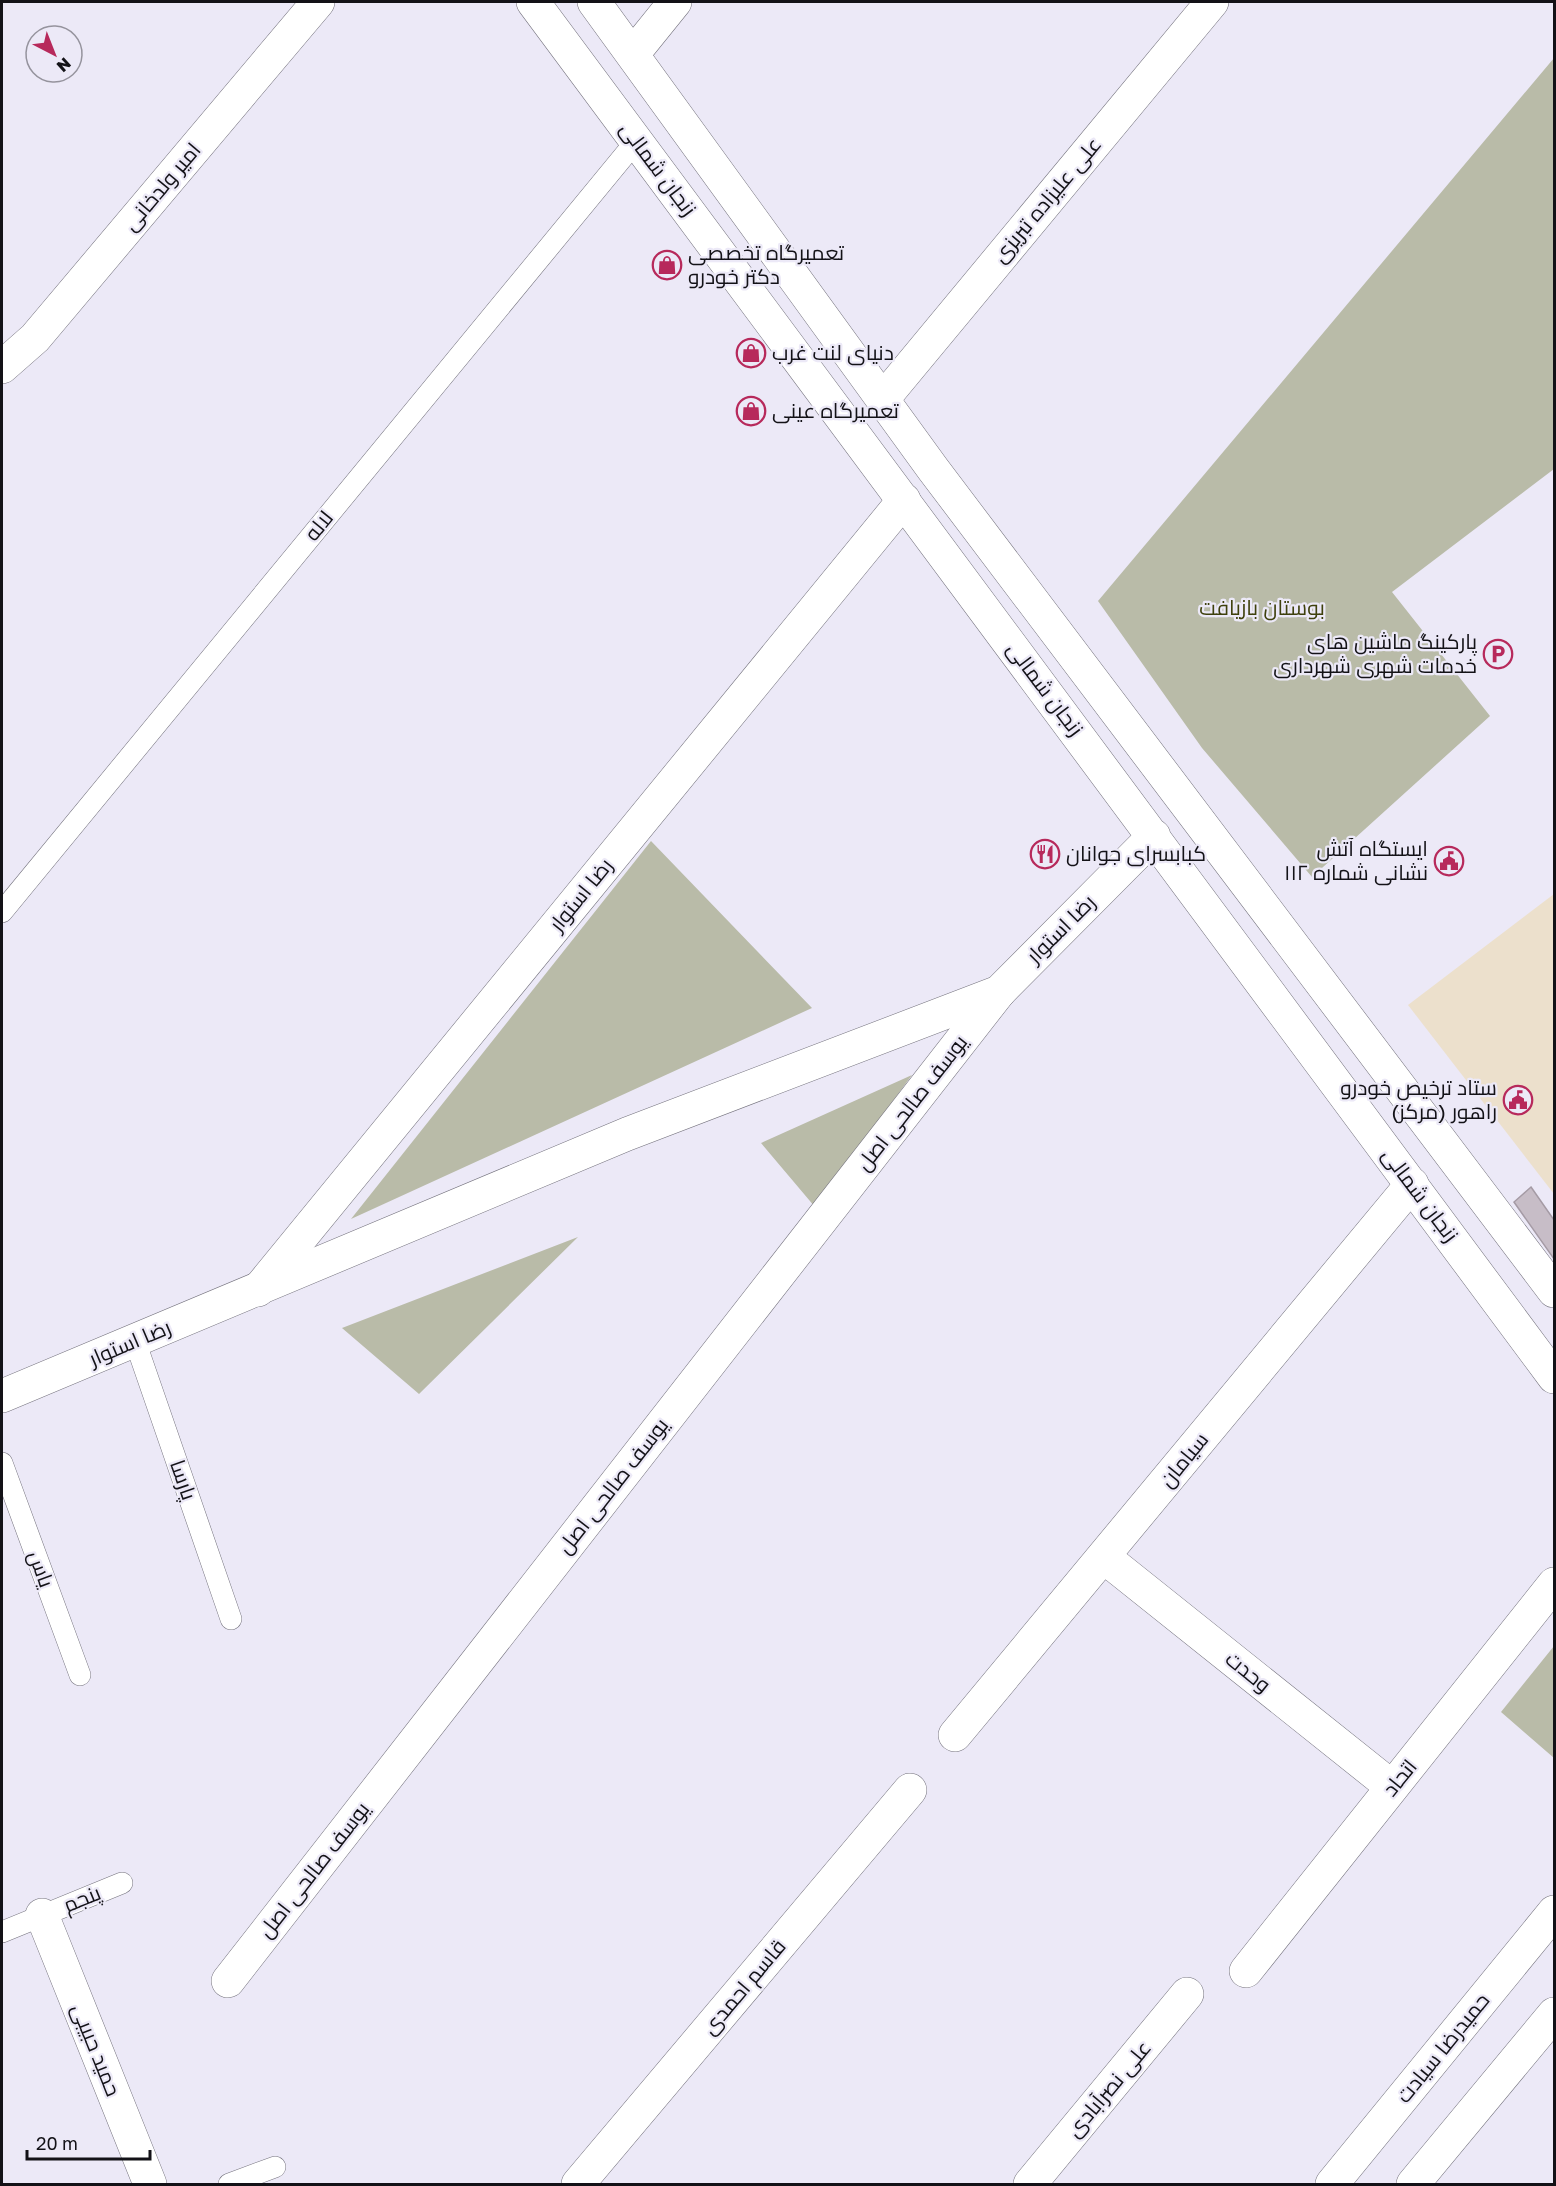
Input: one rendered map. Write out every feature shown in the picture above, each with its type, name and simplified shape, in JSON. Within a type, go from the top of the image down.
[{"type":"street","name":"امیر ولدخانی","points":[[13,358],[318,2]]},
{"type":"street","name":"زنجان شمالی","points":[[533,2],[1554,1377]]},
{"type":"street","name":"زنجان شمالی","points":[[594,2],[933,469],[1554,1291]]},
{"type":"street","points":[[599,90],[633,54],[675,2]]},
{"type":"street","name":"علی علیزاده تبریزی","points":[[852,431],[883,399],[1212,2]]},
{"type":"street","name":"رضا استوار","points":[[258,1290],[904,500],[933,469]]},
{"type":"street","name":"رضا استوار","points":[[2,1396],[627,1134],[999,992],[1154,836]]},
{"type":"street","name":"یوسف صالحی اصل","points":[[228,1981],[999,992]]},
{"type":"street","name":"سیامان","points":[[955,1735],[1412,1184]]},
{"type":"street","name":"وحدت","points":[[1104,1557],[1392,1787]]},
{"type":"street","name":"اتحاد","points":[[1246,1971],[1554,1584]]},
{"type":"street","name":"قاسم احمدی","points":[[578,2184],[910,1790]]},
{"type":"street","name":"حمیدرضا سیادت","points":[[1332,2184],[1554,1912]]},
{"type":"street","name":"حمید حبیبی","points":[[42,1915],[150,2184]]},
{"type":"street","name":"علی نصرآبادی","points":[[1030,2184],[1187,1994]]},
{"type":"street","points":[[1413,2184],[1554,2014]]},
{"type":"lane","name":"لاله","points":[[2,912],[637,140]]},
{"type":"lane","points":[[2,382],[13,358]]},
{"type":"lane","name":"پارسا","points":[[135,1341],[231,1619]]},
{"type":"lane","name":"یاس","points":[[2,1463],[80,1675]]},
{"type":"lane","name":"پنجم","points":[[2,1932],[123,1883]]},
{"type":"lane","points":[[229,2184],[275,2167]]},
{"type":"shaded area","name":"ستاد ترخیص خودرو راهور (مرکز)","points":[[1554,894],[1554,1194],[1408,1005]]},
{"type":"green space","name":"بوستان بازیافت","points":[[1554,58],[1554,469],[1392,592],[1490,716],[1312,877],[1202,748],[1098,601]]},
{"type":"green space","points":[[651,841],[812,1008],[351,1219]]},
{"type":"green space","points":[[912,1075],[815,1207],[761,1143]]},
{"type":"green space","points":[[578,1237],[419,1394],[342,1328]]},
{"type":"green space","points":[[1554,1646],[1554,1758],[1501,1712]]},
{"type":"building","points":[[1531,1187],[1554,1220],[1554,1259],[1514,1202]]},
{"type":"place","name":"تعمیرگاه تخصصی دکتر خودرو","points":[[667,265]]},
{"type":"place","name":"دنیای لنت غرب","points":[[751,353]]},
{"type":"place","name":"تعمیرگاه عینی","points":[[751,411]]},
{"type":"place","name":"پارکینگ ماشین های خدمات شهری شهرداری","points":[[1498,654]]},
{"type":"place","name":"کبابسرای جوانان","points":[[1045,854]]},
{"type":"place","name":"ایستگاه آتش نشانی شماره ۱۱۲","points":[[1449,861]]},
{"type":"place","name":"ستاد ترخیص خودرو راهور (مرکز)","points":[[1518,1100]]}]
